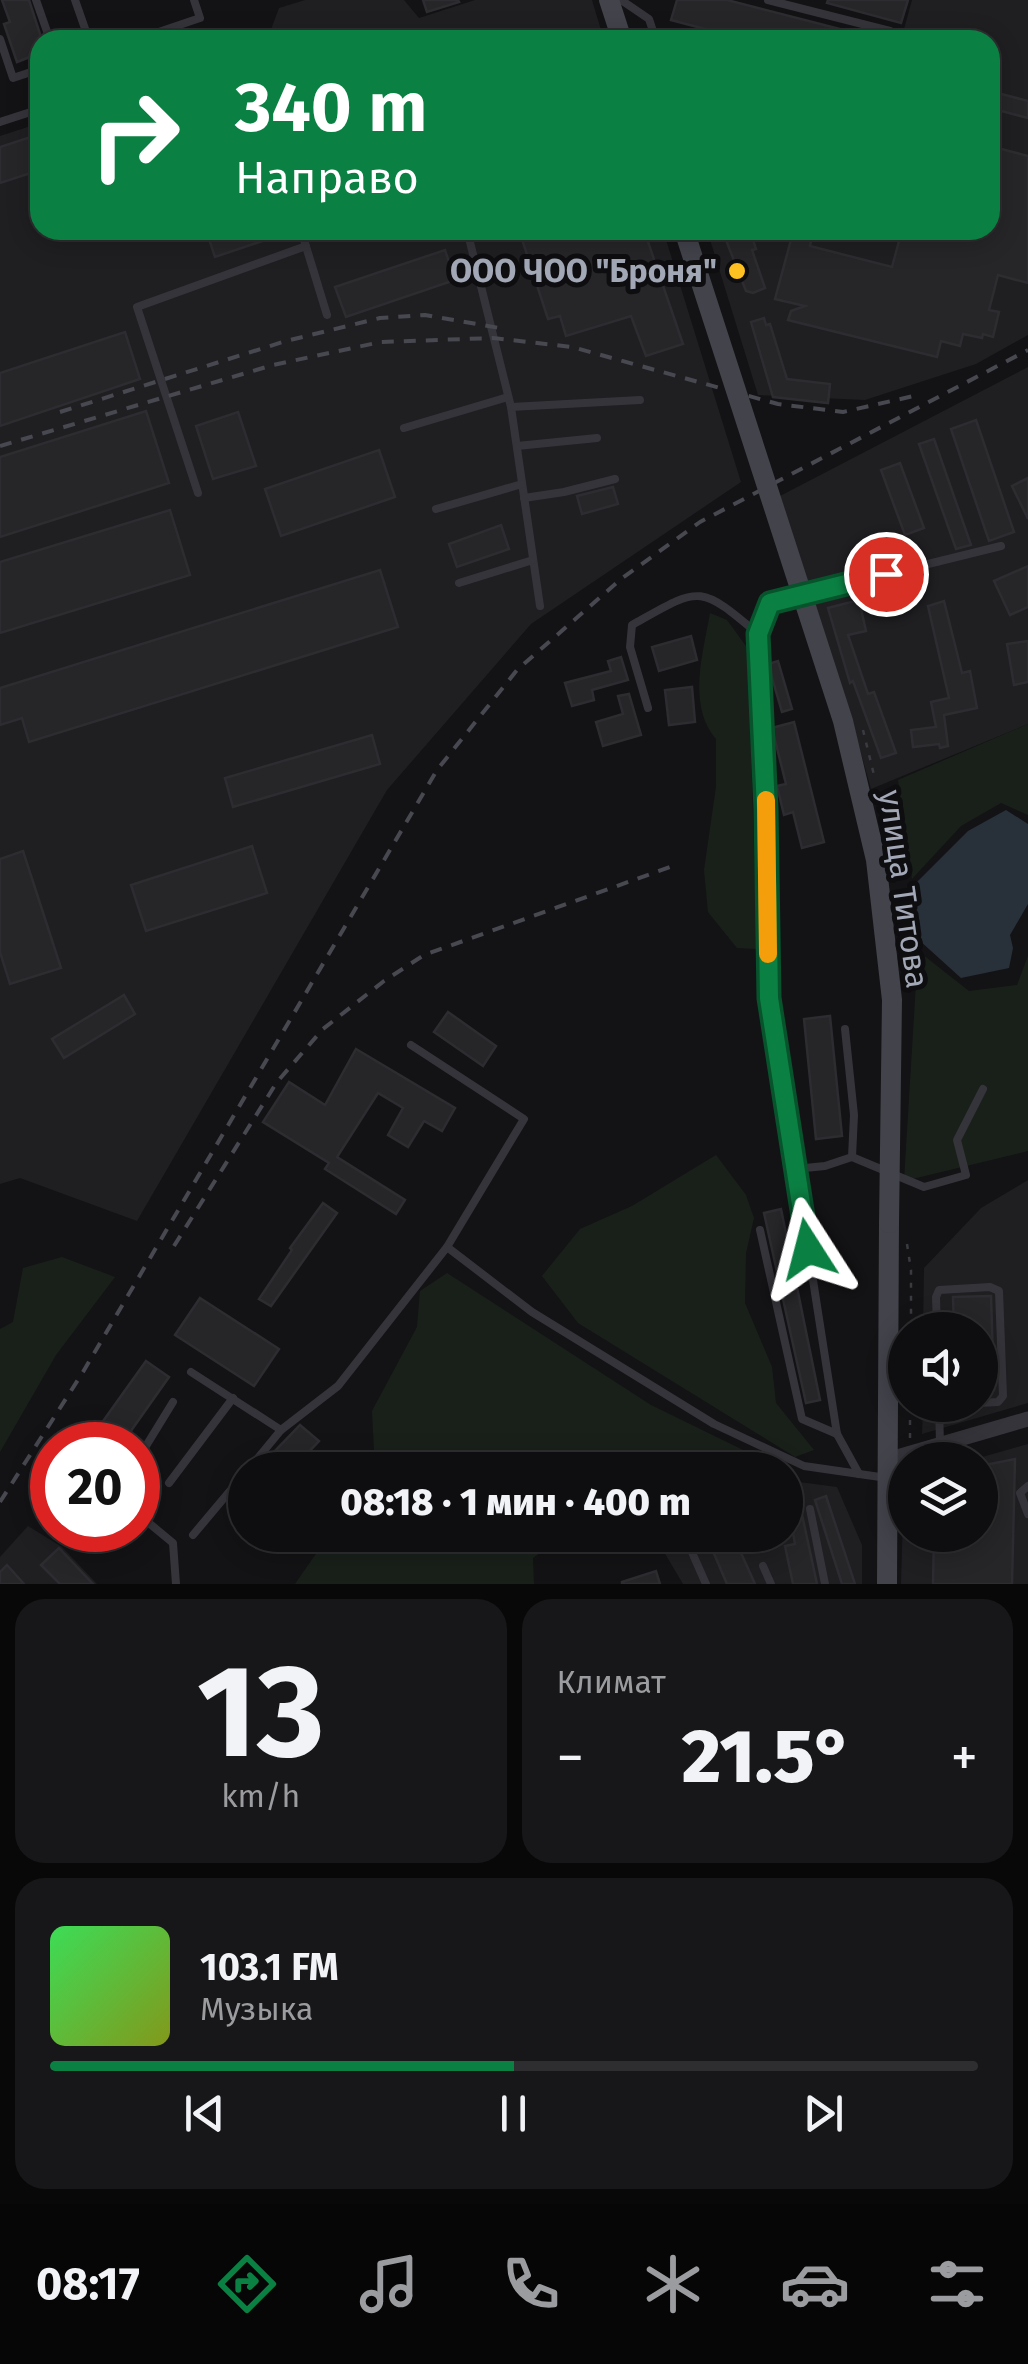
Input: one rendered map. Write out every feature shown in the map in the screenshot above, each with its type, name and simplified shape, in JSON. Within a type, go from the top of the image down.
[{"type":"main road","points":[[609,0],[619,30]]},
{"type":"main road","name":"улица Титова","points":[[687,240],[844,721],[876,860],[892,1000],[887,1584]]},
{"type":"street","points":[[947,1442],[1028,1418]]},
{"type":"lane","points":[[36,0],[46,30]]},
{"type":"lane","points":[[76,0],[86,30]]},
{"type":"lane","points":[[165,30],[200,18],[194,0]]},
{"type":"lane","points":[[621,0],[649,18],[653,30]]},
{"type":"lane","points":[[768,0],[886,30]]},
{"type":"lane","points":[[0,39],[13,78]]},
{"type":"lane","points":[[0,82],[30,72]]},
{"type":"lane","points":[[0,122],[30,112]]},
{"type":"lane","points":[[304,240],[327,315]]},
{"type":"lane","points":[[469,240],[511,407],[540,606]]},
{"type":"lane","points":[[198,493],[137,306],[306,246]]},
{"type":"lane","points":[[404,428],[508,396]]},
{"type":"lane","points":[[511,407],[640,400]]},
{"type":"lane","points":[[517,446],[597,438]]},
{"type":"lane","points":[[524,498],[614,479]]},
{"type":"lane","points":[[436,510],[522,484]]},
{"type":"lane","points":[[859,1474],[837,1434],[769,998],[758,634],[770,603],[1002,546]]},
{"type":"lane","points":[[459,583],[533,560]]},
{"type":"lane","points":[[648,708],[630,647],[632,625],[686,595],[716,599],[758,634]]},
{"type":"lane","points":[[845,1030],[854,1115],[852,1156]]},
{"type":"lane","points":[[263,1452],[281,1430],[338,1386],[446,1247],[524,1119],[411,1046]]},
{"type":"lane","points":[[796,1169],[825,1166],[852,1156],[924,1187],[966,1174],[958,1140],[983,1089]]},
{"type":"lane","points":[[760,1230],[802,1419],[837,1434]]},
{"type":"lane","points":[[446,1247],[532,1312],[714,1424],[804,1466],[859,1474],[887,1469]]},
{"type":"lane","points":[[936,1312],[940,1290],[990,1286],[999,1291],[1003,1396],[998,1402]]},
{"type":"lane","points":[[192,1372],[281,1430]]},
{"type":"lane","points":[[170,1482],[233,1398]]},
{"type":"lane","points":[[160,1423],[173,1402]]},
{"type":"lane","points":[[1028,1486],[1020,1493],[1028,1514]]},
{"type":"lane","points":[[193,1536],[228,1494]]},
{"type":"lane","points":[[810,1509],[825,1584]]},
{"type":"lane","points":[[160,1532],[173,1543],[176,1584]]},
{"type":"lane","points":[[692,1552],[706,1584]]},
{"type":"lane","points":[[763,1566],[770,1584]]},
{"type":"path","points":[[906,1239],[911,1312]]},
{"type":"shaded area","points":[[305,0],[404,0],[419,18],[475,0],[592,0],[601,30],[271,30],[279,8]]},
{"type":"shaded area","points":[[912,0],[1028,0],[1028,335],[976,364],[865,400],[758,395],[710,240],[1000,240],[1000,30],[904,30]]},
{"type":"shaded area","points":[[30,126],[30,240],[666,240],[741,482],[531,624],[387,790],[137,1221],[20,1178],[0,1184],[0,136]]},
{"type":"shaded area","points":[[1028,367],[1028,724],[871,789],[780,496]]},
{"type":"shaded area","points":[[710,613],[727,620],[748,649],[757,949],[737,948],[708,912],[704,870],[716,787],[716,739],[702,711],[700,679]]},
{"type":"shaded area","points":[[1028,724],[1028,815],[1001,803],[961,826],[912,879],[898,780]]},
{"type":"shaded area","points":[[1006,810],[1028,824],[1028,904],[1010,935],[1013,948],[1009,968],[961,978],[919,940],[912,887],[968,831]]},
{"type":"shaded area","points":[[918,951],[969,991],[1017,985],[1028,956],[1028,1151],[904,1181]]},
{"type":"shaded area","points":[[716,1155],[746,1195],[754,1218],[746,1253],[745,1303],[772,1367],[776,1403],[814,1450],[803,1454],[787,1452],[578,1323],[542,1276],[580,1229],[632,1206]]},
{"type":"shaded area","points":[[1028,1180],[1028,1403],[998,1412],[998,1312],[923,1312],[924,1268],[981,1208]]},
{"type":"shaded area","points":[[62,1257],[115,1277],[56,1355],[0,1452],[0,1329],[13,1322],[23,1268]]},
{"type":"shaded area","points":[[447,1273],[651,1405],[747,1452],[373,1452],[372,1411],[417,1327],[420,1291]]},
{"type":"shaded area","points":[[922,1422],[963,1422],[922,1434]]},
{"type":"shaded area","points":[[1028,1444],[1028,1584],[901,1584],[902,1552],[998,1552],[998,1453]]},
{"type":"shaded area","points":[[803,1483],[837,1487],[862,1545],[862,1584],[683,1584],[664,1552],[803,1552]]},
{"type":"shaded area","points":[[28,1526],[30,1552],[67,1552],[97,1584],[0,1584],[0,1557]]},
{"type":"shaded area","points":[[317,1552],[541,1552],[533,1558],[534,1584],[295,1584]]},
{"type":"building","points":[[2,0],[29,0],[39,30],[30,30],[30,57],[17,62],[4,24],[10,22]]},
{"type":"building","points":[[423,0],[458,0],[459,2],[427,12]]},
{"type":"building","points":[[677,0],[727,0],[844,30],[709,30],[671,20]]},
{"type":"building","points":[[908,0],[901,23],[827,3]]},
{"type":"building","points":[[1000,94],[1028,101],[1028,118],[1000,111]]},
{"type":"building","points":[[30,137],[30,173],[0,183],[0,147]]},
{"type":"building","points":[[1000,149],[1028,156],[1028,283],[998,275],[989,310],[999,312],[993,337],[963,334],[960,346],[941,341],[937,357],[788,320],[791,311],[805,306],[775,299],[791,240],[811,241],[810,246],[892,267],[899,240],[1000,240]]},
{"type":"building","points":[[209,240],[265,240],[215,257]]},
{"type":"building","points":[[522,240],[647,240],[683,344],[646,356],[631,316],[566,336],[560,316],[548,319]]},
{"type":"building","points":[[726,240],[753,240],[756,249],[752,250],[765,288],[753,293],[746,291]]},
{"type":"building","points":[[445,250],[455,280],[346,317],[335,287]]},
{"type":"building","points":[[764,318],[766,325],[770,324],[787,379],[830,384],[828,403],[773,397],[751,322]]},
{"type":"building","points":[[125,332],[140,379],[0,426],[0,373]]},
{"type":"building","points":[[146,411],[169,483],[0,537],[0,457]]},
{"type":"building","points":[[238,412],[256,466],[213,479],[196,426]]},
{"type":"building","points":[[976,420],[1014,532],[989,541],[951,429]]},
{"type":"building","points":[[934,439],[971,545],[956,549],[919,444]]},
{"type":"building","points":[[379,450],[395,497],[281,536],[265,489]]},
{"type":"building","points":[[900,463],[924,528],[905,535],[881,470]]},
{"type":"building","points":[[1028,478],[1028,519],[1012,486]]},
{"type":"building","points":[[613,487],[618,504],[582,514],[577,496]]},
{"type":"building","points":[[170,510],[190,575],[0,633],[0,562]]},
{"type":"building","points":[[501,525],[509,549],[457,567],[449,544]]},
{"type":"building","points":[[1028,566],[1028,607],[1010,615],[994,581]]},
{"type":"building","points":[[380,570],[398,627],[29,742],[22,718],[0,725],[0,688]]},
{"type":"building","points":[[859,600],[866,631],[848,635],[868,694],[874,692],[896,753],[881,758],[853,681],[850,683],[828,608]]},
{"type":"building","points":[[944,601],[962,673],[970,671],[977,708],[944,715],[948,746],[913,747],[911,730],[936,727],[931,702],[949,698],[928,606]]},
{"type":"building","points":[[691,636],[697,660],[659,671],[652,647]]},
{"type":"building","points":[[1028,641],[1028,682],[1014,685],[1007,644]]},
{"type":"building","points":[[621,657],[628,680],[592,690],[594,700],[572,706],[565,683],[611,671],[608,661]]},
{"type":"building","points":[[778,661],[792,709],[782,712],[768,664]]},
{"type":"building","points":[[692,687],[695,722],[669,725],[665,690]]},
{"type":"building","points":[[629,694],[641,735],[603,746],[596,722],[623,714],[618,696]]},
{"type":"building","points":[[794,722],[824,842],[802,848],[793,812],[784,815],[777,786],[786,784],[772,728]]},
{"type":"building","points":[[372,735],[380,764],[233,807],[225,778]]},
{"type":"building","points":[[252,846],[267,893],[146,931],[131,885]]},
{"type":"building","points":[[23,851],[61,968],[10,984],[0,952],[0,859]]},
{"type":"building","points":[[124,995],[135,1014],[64,1058],[52,1039]]},
{"type":"building","points":[[448,1012],[496,1046],[483,1066],[434,1032]]},
{"type":"building","points":[[830,1016],[842,1136],[816,1139],[804,1019]]},
{"type":"building","points":[[356,1049],[455,1108],[442,1131],[424,1121],[408,1147],[388,1135],[403,1108],[378,1093],[337,1157],[405,1200],[396,1214],[325,1169],[329,1163],[263,1122],[289,1082],[325,1105]]},
{"type":"building","points":[[323,1203],[337,1213],[271,1306],[259,1299]]},
{"type":"building","points":[[781,1209],[820,1400],[806,1403],[764,1213]]},
{"type":"building","points":[[991,1296],[992,1312],[953,1312],[953,1297]]},
{"type":"building","points":[[200,1298],[279,1349],[254,1386],[175,1335]]},
{"type":"building","points":[[146,1361],[169,1377],[137,1422],[102,1422]]},
{"type":"building","points":[[300,1425],[319,1441],[309,1452],[274,1452]]},
{"type":"building","points":[[1015,1459],[1012,1584],[933,1584],[934,1552],[998,1552],[998,1462]]},
{"type":"building","points":[[826,1496],[855,1584],[842,1584],[815,1500]]},
{"type":"building","points":[[803,1516],[817,1584],[793,1584],[786,1552],[803,1552]]},
{"type":"building","points":[[55,1552],[63,1552],[93,1584],[60,1584],[41,1565]]},
{"type":"building","points":[[713,1552],[741,1552],[755,1584],[727,1584]]},
{"type":"building","points":[[7,1565],[24,1584],[0,1584],[0,1572]]},
{"type":"building","points":[[656,1571],[660,1584],[622,1584],[622,1582]]},
{"type":"railway","points":[[60,412],[286,341],[380,318],[425,315],[505,329]]},
{"type":"railway","points":[[0,446],[273,365],[381,342],[493,338],[572,347],[778,404],[843,412],[918,395]]},
{"type":"railway","points":[[0,1502],[83,1372],[437,770],[517,670],[621,579],[700,522],[1028,350]]},
{"type":"railway","points":[[174,1246],[277,1082],[323,1029],[384,981],[424,955],[670,867]]},
{"type":"slow traffic","points":[[766,800],[768,954]]},
{"type":"place","name":"ООО ЧОО \"Броня\"","points":[[737,271]]},
{"type":"route","points":[[808,1249],[769,998],[758,634],[770,603],[886,574]]}]
